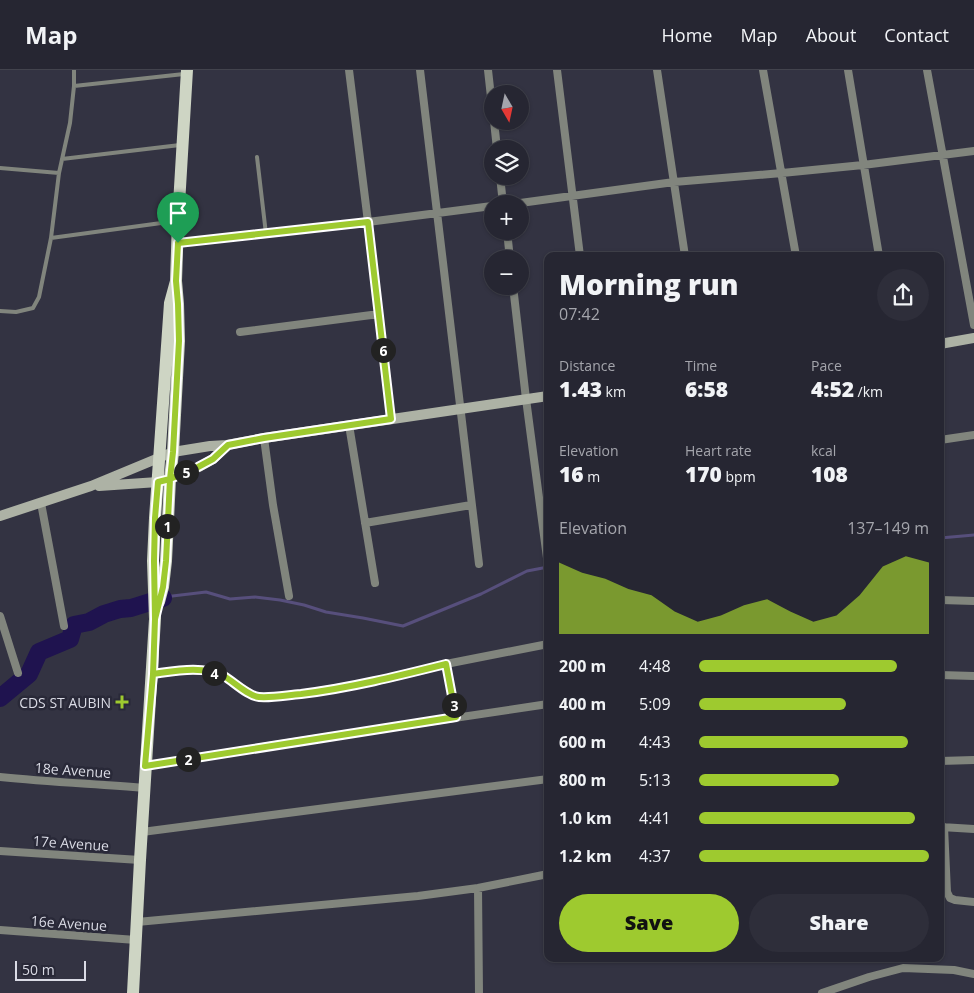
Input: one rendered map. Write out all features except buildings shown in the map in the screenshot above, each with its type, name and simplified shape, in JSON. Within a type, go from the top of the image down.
[{"type":"main road","points":[[164,480],[173,452],[179,341],[176,281],[178,221],[187,72]]},
{"type":"main road","points":[[133,993],[155,619],[164,578],[164,480],[160,458],[170,302],[176,281]]},
{"type":"street","points":[[349,70],[391,419]]},
{"type":"street","points":[[420,70],[479,564]]},
{"type":"street","points":[[488,70],[490,85]]},
{"type":"street","points":[[557,70],[580,252]]},
{"type":"street","points":[[658,70],[684,252]]},
{"type":"street","points":[[763,70],[795,252]]},
{"type":"street","points":[[848,70],[878,252]]},
{"type":"street","points":[[927,70],[974,325]]},
{"type":"street","points":[[529,202],[674,182],[782,174],[974,151]]},
{"type":"street","points":[[178,243],[484,207]]},
{"type":"street","points":[[514,295],[544,535]]},
{"type":"street","points":[[240,332],[379,314]]},
{"type":"street","points":[[944,343],[974,338]]},
{"type":"street","points":[[0,516],[91,486],[173,452],[544,397]]},
{"type":"street","points":[[349,425],[375,583]]},
{"type":"street","points":[[944,439],[974,435]]},
{"type":"street","points":[[264,438],[273,505],[289,596]]},
{"type":"street","points":[[91,486],[164,480],[213,459],[228,445]]},
{"type":"street","points":[[41,503],[64,626]]},
{"type":"street","points":[[365,523],[472,505]]},
{"type":"street","points":[[944,600],[974,601]]},
{"type":"street","points":[[0,616],[18,673]]},
{"type":"street","points":[[153,674],[187,670],[209,671],[223,676],[256,697],[270,697],[314,692],[377,681],[446,664],[544,645]]},
{"type":"street","points":[[446,664],[456,717]]},
{"type":"street","points":[[944,675],[974,676]]},
{"type":"street","points":[[145,766],[544,705]]},
{"type":"street","points":[[944,761],[974,760]]},
{"type":"street","name":"18e Avenue","points":[[0,778],[144,788]]},
{"type":"street","points":[[142,832],[544,780]]},
{"type":"street","points":[[944,827],[974,829]]},
{"type":"street","name":"17e Avenue","points":[[0,851],[140,860]]},
{"type":"street","points":[[944,853],[947,892],[950,898],[974,902]]},
{"type":"street","points":[[137,922],[418,896],[478,888],[544,875]]},
{"type":"street","points":[[478,888],[479,993]]},
{"type":"street","name":"16e Avenue","points":[[0,930],[136,940]]},
{"type":"street","points":[[822,993],[903,968],[954,970],[974,974]]},
{"type":"lane","points":[[0,311],[16,312],[33,308],[39,297],[51,238],[59,173],[70,123],[74,70]]},
{"type":"lane","points":[[74,86],[187,72]]},
{"type":"lane","points":[[62,159],[182,145]]},
{"type":"lane","points":[[257,158],[266,234]]},
{"type":"lane","points":[[0,168],[59,173]]},
{"type":"lane","points":[[51,238],[178,221]]},
{"type":"waterway","points":[[944,538],[974,535]]},
{"type":"waterway","points":[[164,597],[206,592],[230,599],[255,597],[280,600],[326,612],[403,626],[481,594],[527,571],[544,568]]},
{"type":"waterway","points":[[0,698],[29,674],[39,652],[70,639],[74,625],[89,622],[104,614],[120,609],[131,608],[163,598]]},
{"type":"place","name":"CDS ST AUBIN","points":[[122,702]]},
{"type":"route","points":[[178,243],[176,281],[179,341],[173,452],[170,479],[166,561],[163,587],[155,619],[153,674],[145,766],[456,717],[446,664],[377,681],[314,692],[270,697],[256,697],[223,676],[209,671],[187,670],[153,674],[155,518],[158,482],[170,479],[198,467],[213,459],[228,445],[391,419],[368,222],[178,243]]}]
